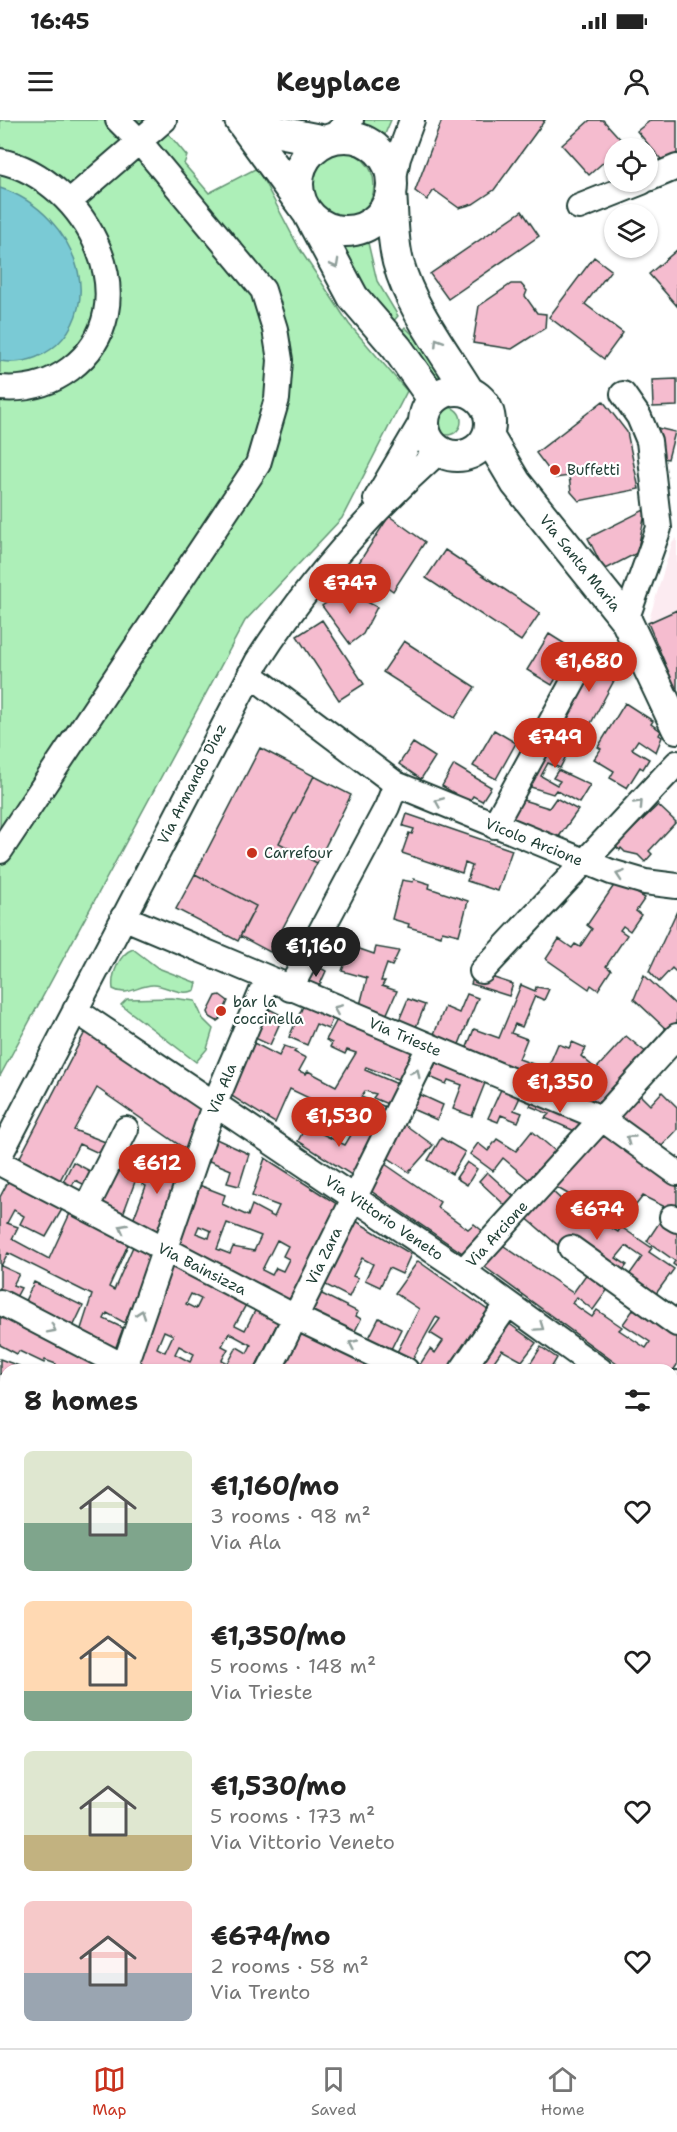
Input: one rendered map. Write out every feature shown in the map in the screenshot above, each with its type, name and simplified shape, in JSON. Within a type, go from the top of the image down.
[{"type":"main road","points":[[242,122],[357,138],[381,153],[392,178],[395,245],[403,275],[420,312],[469,392],[486,405],[490,415],[479,445],[457,456],[439,451],[426,435],[429,408],[397,348],[353,297],[305,210],[242,122]]},
{"type":"main road","points":[[335,134],[314,148],[300,170],[298,182],[305,210],[329,228],[356,230],[379,217],[391,192]]},
{"type":"main road","points":[[429,408],[451,390],[469,392]]},
{"type":"main road","name":"Via Santa Maria","points":[[479,445],[516,483],[626,620],[677,728]]},
{"type":"street","points":[[0,851],[258,464],[277,399],[280,360],[275,329],[263,290],[139,141],[118,120]]},
{"type":"street","points":[[69,202],[164,120]]},
{"type":"street","points":[[391,192],[398,158],[412,120]]},
{"type":"street","points":[[0,161],[14,164],[40,178],[69,202],[92,236],[108,277],[109,297],[101,331],[83,358],[57,378],[28,387],[0,388]]},
{"type":"street","points":[[658,175],[677,167]]},
{"type":"street","points":[[579,207],[617,192]]},
{"type":"street","points":[[623,394],[639,417],[649,441],[668,523],[626,620]]},
{"type":"street","points":[[352,540],[429,408]]},
{"type":"street","name":"Via Armando Diaz","points":[[0,1155],[250,674],[292,610],[402,485],[439,451]]},
{"type":"street","points":[[494,826],[585,660]]},
{"type":"street","name":"Vicolo Arcione","points":[[250,674],[396,783],[494,826],[585,862],[638,880],[677,886]]},
{"type":"street","points":[[482,971],[677,763]]},
{"type":"street","points":[[290,989],[387,807],[396,783]]},
{"type":"street","name":"Via Trieste","points":[[123,916],[290,989],[601,1119],[677,1173]]},
{"type":"street","name":"Via Ala","points":[[127,1364],[163,1250],[216,1103],[267,979]]},
{"type":"street","name":"Via Vittorio Veneto","points":[[75,1010],[463,1271],[591,1364]]},
{"type":"street","name":"Via Arcione","points":[[463,1271],[677,1036]]},
{"type":"street","name":"Via Zara","points":[[271,1364],[429,1047]]},
{"type":"street","points":[[86,1208],[126,1129]]},
{"type":"street","name":"Via Bainsizza","points":[[0,1163],[163,1250],[393,1364]]},
{"type":"street","points":[[571,1248],[677,1324]]},
{"type":"street","points":[[0,1302],[118,1364]]},
{"type":"street","points":[[466,1364],[507,1305]]},
{"type":"shaded area","points":[[677,538],[677,692],[648,623],[672,543]]},
{"type":"green space","points":[[0,120],[157,120],[187,156],[184,164],[209,193],[257,168],[299,248],[349,324],[407,391],[342,518],[245,621],[0,1076]]},
{"type":"green space","points":[[361,120],[391,120],[379,148],[361,135],[349,131]]},
{"type":"green space","points":[[333,151],[347,151],[359,156],[369,166],[374,185],[369,204],[359,214],[347,219],[333,219],[321,214],[311,204],[306,192],[306,178],[311,166],[321,156]]},
{"type":"green space","points":[[365,230],[377,281],[398,316],[390,325],[356,279],[330,236]]},
{"type":"green space","points":[[405,327],[435,357],[449,388],[436,392],[400,333]]},
{"type":"green space","points":[[447,407],[457,411],[461,421],[457,431],[447,435],[437,431],[433,421],[437,411]]},
{"type":"green space","points":[[133,949],[158,968],[197,983],[195,990],[180,992],[154,985],[124,992],[113,989],[113,978],[120,960]]},
{"type":"green space","points":[[172,998],[195,1001],[203,1019],[213,1029],[207,1049],[196,1062],[121,1005],[127,999]]},
{"type":"water","points":[[0,188],[27,201],[50,220],[67,244],[78,271],[80,290],[78,308],[63,338],[51,349],[19,362],[0,361]]},
{"type":"building","points":[[442,120],[545,120],[494,190],[473,204],[459,208],[434,190],[427,200],[415,191]]},
{"type":"building","points":[[590,120],[603,120],[619,138],[604,138],[604,162],[589,175],[562,145]]},
{"type":"building","points":[[651,120],[677,120],[677,153],[665,164],[658,156],[658,138],[643,138],[637,131]]},
{"type":"building","points":[[522,211],[539,236],[448,299],[430,274]]},
{"type":"building","points":[[677,250],[677,306],[649,274]]},
{"type":"building","points":[[594,257],[611,270],[585,304],[623,333],[604,359],[549,317]]},
{"type":"building","points":[[511,284],[521,284],[527,291],[525,296],[537,313],[546,314],[545,328],[512,349],[473,343],[479,306]]},
{"type":"building","points":[[677,379],[677,406],[653,407],[652,380]]},
{"type":"building","points":[[603,401],[627,432],[639,489],[579,501],[571,492],[569,476],[555,478],[536,453]]},
{"type":"building","points":[[653,427],[675,432],[668,459],[656,457]]},
{"type":"building","points":[[646,509],[637,553],[604,570],[588,538]]},
{"type":"building","points":[[389,516],[425,542],[393,591],[386,586],[380,594],[354,577],[359,569],[356,567]]},
{"type":"building","points":[[445,550],[540,613],[521,641],[426,578]]},
{"type":"building","points":[[339,594],[344,600],[352,594],[377,607],[363,634],[350,644],[322,606]]},
{"type":"building","points":[[677,610],[677,692],[648,623]]},
{"type":"building","points":[[322,620],[364,684],[339,700],[297,636]]},
{"type":"building","points":[[549,634],[573,649],[552,685],[527,670]]},
{"type":"building","points":[[404,641],[475,687],[455,718],[383,672]]},
{"type":"building","points":[[599,651],[623,664],[584,736],[555,720],[590,656]]},
{"type":"building","points":[[625,703],[653,721],[651,724],[661,731],[659,735],[662,737],[656,752],[638,740],[632,749],[649,759],[643,769],[640,767],[627,788],[610,778],[614,771],[594,759],[601,749],[598,747]]},
{"type":"building","points":[[552,727],[573,742],[560,768],[548,763],[541,776],[557,785],[560,781],[553,778],[558,770],[590,785],[579,803],[556,790],[553,794],[521,784]]},
{"type":"building","points":[[494,730],[516,743],[496,779],[473,766]]},
{"type":"building","points":[[413,743],[435,757],[421,779],[399,764]]},
{"type":"building","name":"Carrefour","points":[[260,748],[314,776],[279,843],[317,863],[270,952],[240,936],[256,906],[195,874]]},
{"type":"building","points":[[454,765],[491,787],[482,801],[473,796],[469,802],[442,786]]},
{"type":"building","points":[[314,776],[351,795],[317,863],[279,843]]},
{"type":"building","points":[[513,797],[549,808],[556,798],[578,810],[558,838],[502,817]]},
{"type":"building","points":[[658,805],[676,822],[649,851],[652,854],[645,862],[638,855],[625,852],[615,846]]},
{"type":"building","points":[[407,814],[512,850],[498,891],[467,881],[472,866],[465,863],[462,873],[402,853],[409,833],[412,834],[414,829],[403,826]]},
{"type":"building","points":[[195,874],[256,906],[238,941],[176,909]]},
{"type":"building","points":[[414,879],[430,884],[429,888],[468,901],[459,935],[442,931],[441,936],[408,927],[409,924],[392,919],[402,880],[413,882]]},
{"type":"building","points":[[617,881],[645,898],[636,911],[641,915],[630,931],[623,926],[620,930],[627,935],[606,966],[611,970],[598,990],[591,985],[589,989],[546,959],[559,939],[572,948],[575,944],[580,947],[592,929],[587,925]]},
{"type":"building","points":[[677,911],[677,973],[672,968],[659,982],[649,971]]},
{"type":"building","points":[[329,938],[342,945],[333,962],[320,956]]},
{"type":"building","points":[[351,946],[374,954],[376,947],[399,951],[392,966],[387,964],[381,981],[385,981],[382,986],[397,991],[385,1018],[359,1009],[367,978],[342,971]]},
{"type":"building","points":[[315,965],[326,971],[317,991],[305,986]]},
{"type":"building","points":[[475,972],[513,984],[509,996],[471,984]]},
{"type":"building","points":[[644,975],[677,1006],[677,1022],[668,1031],[634,999]]},
{"type":"building","points":[[521,985],[535,991],[536,987],[549,989],[544,1000],[535,996],[522,1027],[515,1024],[511,1033],[527,1039],[519,1059],[541,1067],[534,1082],[465,1052],[474,1029],[499,1038]]},
{"type":"building","points":[[467,994],[478,998],[457,1049],[432,1039],[445,1007],[459,1013]]},
{"type":"building","points":[[220,995],[228,1001],[217,1021],[210,1017],[208,1012],[216,996]]},
{"type":"building","points":[[408,999],[425,1005],[414,1032],[397,1025]]},
{"type":"building","points":[[305,1002],[334,1015],[328,1029],[316,1024],[307,1045],[289,1037]]},
{"type":"building","points":[[269,1009],[283,1016],[270,1045],[255,1038]]},
{"type":"building","points":[[339,1016],[418,1048],[402,1081],[366,1067],[365,1070],[400,1085],[390,1105],[373,1098],[376,1094],[365,1091],[361,1097],[388,1108],[376,1130],[290,1089],[275,1123],[230,1095],[254,1043],[279,1056],[284,1046],[296,1050],[294,1052],[306,1058],[299,1071],[306,1074],[308,1071],[336,1086],[356,1053],[347,1050],[345,1054],[330,1047],[332,1043],[326,1040]]},
{"type":"building","points":[[92,1032],[207,1111],[191,1153],[97,1088],[74,1130],[108,1143],[103,1155],[79,1144],[58,1184],[17,1163],[84,1034]]},
{"type":"building","points":[[626,1036],[648,1054],[600,1107],[561,1092],[569,1077],[558,1072],[550,1086],[542,1082],[558,1044],[569,1048],[572,1042],[586,1048],[581,1056],[596,1069]]},
{"type":"building","points":[[438,1057],[487,1078],[472,1116],[453,1109],[462,1085],[448,1080],[446,1084],[430,1077]]},
{"type":"building","points":[[503,1085],[522,1093],[514,1110],[522,1113],[518,1122],[501,1115],[498,1122],[488,1118]]},
{"type":"building","points":[[637,1092],[650,1105],[662,1092],[677,1107],[677,1130],[661,1147],[616,1113]]},
{"type":"building","points":[[419,1094],[443,1105],[437,1120],[412,1109]]},
{"type":"building","points":[[535,1095],[590,1118],[577,1132],[545,1118],[549,1114],[530,1106]]},
{"type":"building","points":[[404,1124],[433,1145],[409,1172],[387,1157]]},
{"type":"building","points":[[357,1125],[375,1134],[353,1176],[298,1141],[306,1126],[345,1145]]},
{"type":"building","points":[[605,1129],[677,1184],[677,1213],[643,1196],[618,1228],[589,1206],[554,1186]]},
{"type":"building","points":[[532,1131],[560,1155],[534,1184],[503,1158],[493,1171],[470,1154],[478,1143],[488,1151],[497,1139],[516,1151]]},
{"type":"building","points":[[214,1138],[249,1154],[239,1186],[227,1183],[231,1170],[207,1160]]},
{"type":"building","points":[[441,1138],[465,1152],[452,1174],[428,1160]]},
{"type":"building","points":[[121,1151],[143,1160],[122,1217],[93,1203]]},
{"type":"building","points":[[150,1156],[182,1169],[159,1237],[132,1223],[146,1186],[142,1184]]},
{"type":"building","points":[[265,1158],[340,1206],[289,1300],[177,1244],[199,1185],[225,1195],[222,1204],[248,1216],[252,1205],[274,1217],[279,1206],[252,1196]],"holes":[[[227,1223],[261,1236],[254,1251],[233,1247],[230,1254],[217,1249]],[[199,1226],[211,1231],[209,1238],[196,1233]],[[277,1240],[288,1246],[283,1256],[289,1259],[283,1271],[276,1268],[272,1275],[262,1270]]]},
{"type":"building","points":[[73,1162],[92,1172],[85,1185],[75,1180],[70,1190],[61,1186]]},
{"type":"building","points":[[467,1162],[477,1169],[467,1185],[456,1178]]},
{"type":"building","points":[[385,1164],[440,1202],[437,1207],[468,1229],[474,1224],[485,1233],[464,1254],[371,1191]]},
{"type":"building","points":[[487,1172],[517,1199],[508,1208],[479,1181]]},
{"type":"building","points":[[10,1178],[64,1206],[46,1237],[20,1224],[24,1216],[14,1210],[7,1223],[18,1227],[12,1239],[49,1259],[72,1209],[130,1240],[109,1287],[114,1290],[135,1242],[152,1251],[125,1323],[107,1313],[104,1319],[123,1328],[114,1352],[79,1335],[92,1295],[8,1253],[1,1266],[19,1274],[13,1285],[21,1288],[15,1299],[0,1292],[0,1197]]},
{"type":"building","points":[[550,1189],[568,1206],[562,1210],[570,1215],[577,1206],[618,1232],[621,1227],[652,1248],[649,1252],[674,1269],[655,1295],[627,1278],[642,1257],[626,1246],[616,1258],[627,1265],[620,1274],[560,1247],[524,1216]]},
{"type":"building","points":[[663,1217],[677,1227],[677,1267],[673,1264],[675,1261],[647,1241]]},
{"type":"building","points":[[356,1221],[411,1254],[402,1274],[389,1268],[380,1287],[365,1280],[373,1264],[362,1258],[353,1276],[358,1278],[349,1297],[324,1284]]},
{"type":"building","points":[[501,1244],[573,1293],[590,1269],[611,1285],[593,1310],[577,1297],[572,1303],[592,1317],[597,1310],[622,1327],[619,1330],[646,1348],[650,1342],[623,1324],[638,1303],[677,1329],[677,1364],[617,1364],[482,1265]]},
{"type":"building","points":[[169,1260],[248,1301],[235,1325],[245,1330],[258,1305],[281,1316],[257,1364],[134,1364]],"holes":[[[191,1294],[201,1299],[196,1309],[186,1304]],[[164,1331],[173,1335],[165,1352],[157,1348]],[[229,1333],[251,1345],[247,1353],[237,1347],[228,1363],[222,1360],[228,1349],[222,1346]],[[179,1346],[194,1354],[190,1362],[175,1354]]]},
{"type":"building","points":[[418,1261],[489,1311],[452,1364],[420,1364],[430,1349],[435,1353],[443,1341],[430,1333],[440,1319],[436,1317],[410,1364],[394,1358],[419,1309],[395,1293]]},
{"type":"building","points":[[34,1282],[83,1306],[72,1329],[23,1305]]},
{"type":"building","points":[[320,1293],[358,1312],[356,1316],[361,1319],[353,1335],[310,1314]]},
{"type":"building","points":[[0,1311],[98,1364],[56,1364],[45,1360],[44,1363],[19,1351],[17,1354],[0,1345]]},
{"type":"building","points":[[379,1318],[401,1329],[388,1355],[366,1344]]},
{"type":"building","points":[[504,1320],[536,1343],[522,1361],[502,1350],[492,1364],[473,1364]]},
{"type":"building","points":[[303,1329],[373,1364],[285,1364]]},
{"type":"building","points":[[541,1347],[557,1358],[554,1364],[530,1364]]},
{"type":"building","points":[[0,1359],[14,1364],[0,1364]]},
{"type":"place","name":"Buffetti","points":[[555,470]]},
{"type":"place","name":"Carrefour","points":[[252,853]]},
{"type":"place","name":"bar la coccinella","points":[[221,1011]]}]
